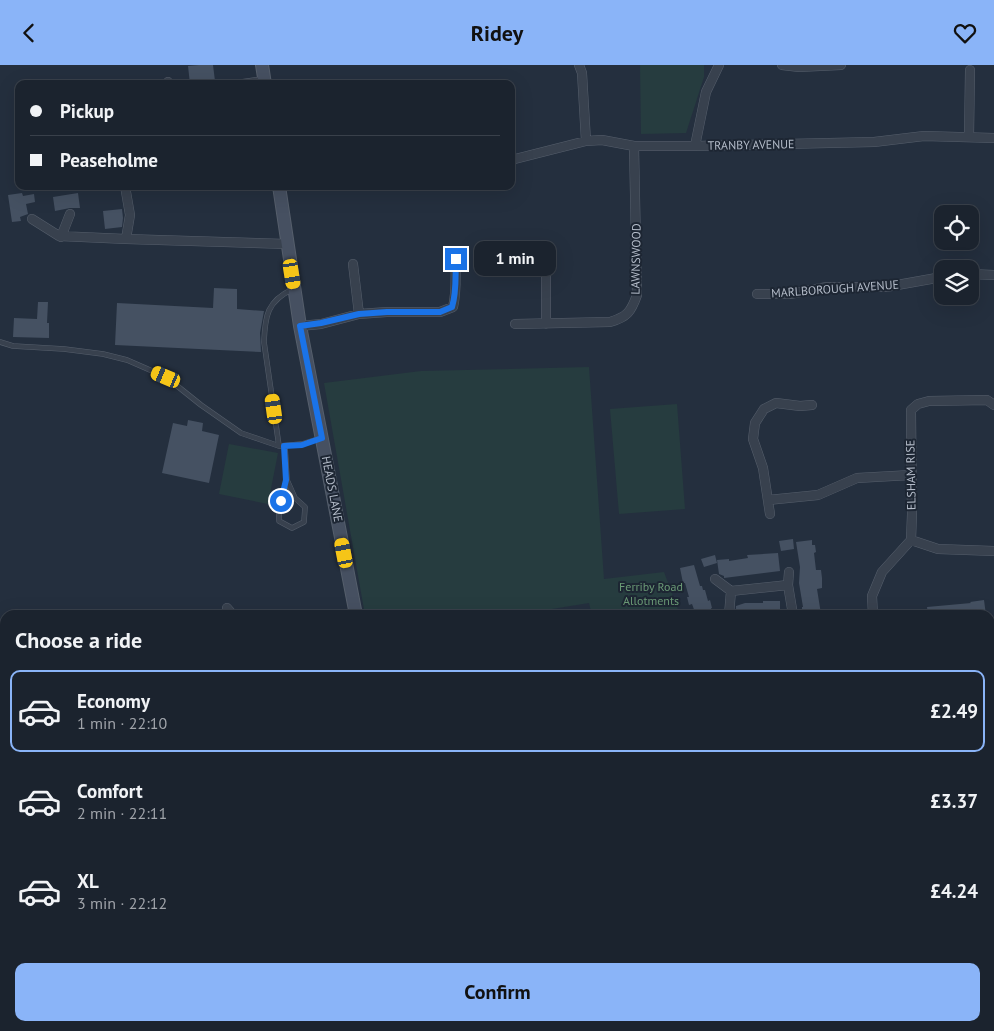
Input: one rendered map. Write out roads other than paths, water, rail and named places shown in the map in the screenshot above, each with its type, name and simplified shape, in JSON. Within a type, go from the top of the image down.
[{"type":"street","points":[[262,65],[264,80]]},
{"type":"street","points":[[578,65],[582,73],[586,141]]},
{"type":"street","points":[[695,146],[706,92],[719,65]]},
{"type":"street","points":[[782,65],[799,67],[841,65]]},
{"type":"street","points":[[969,137],[970,70]]},
{"type":"street","name":"TRANBY AVENUE","points":[[515,159],[586,141],[602,140],[634,146],[695,146],[874,142],[924,137],[994,137]]},
{"type":"street","name":"LAWNSWOOD","points":[[515,324],[610,322],[624,318],[633,307],[637,295],[634,146]]},
{"type":"street","points":[[126,190],[130,215],[126,239]]},
{"type":"street","name":"HEADS LANE","points":[[280,190],[300,326],[355,610]]},
{"type":"street","points":[[61,237],[70,213]]},
{"type":"street","points":[[32,219],[61,237],[287,244]]},
{"type":"street","points":[[546,254],[546,324]]},
{"type":"street","points":[[300,326],[359,314],[440,312],[452,307],[457,293],[455,278],[456,259]]},
{"type":"street","points":[[353,264],[359,314]]},
{"type":"street","points":[[979,274],[994,275]]},
{"type":"street","name":"MARLBOROUGH AVENUE","points":[[757,293],[790,294],[827,287],[886,287],[934,278]]},
{"type":"street","name":"ELSHAM RISE","points":[[911,539],[911,410],[918,404],[929,401],[987,400],[994,405]]},
{"type":"street","points":[[770,513],[763,468],[753,439],[755,423],[764,409],[776,403],[800,406],[812,405]]},
{"type":"street","points":[[768,500],[818,495],[857,478],[911,475]]},
{"type":"street","points":[[873,610],[872,596],[882,572],[911,539],[938,549],[994,551]]},
{"type":"street","points":[[789,572],[788,585],[793,610]]},
{"type":"street","points":[[715,579],[730,591],[788,585]]},
{"type":"street","points":[[729,610],[730,591]]},
{"type":"lane","points":[[286,480],[296,498],[305,507],[304,521],[292,528],[279,521],[279,510],[286,480],[264,342],[267,313],[281,295],[294,289]]},
{"type":"lane","points":[[0,342],[12,346],[64,349],[102,354],[126,361],[166,377],[241,433],[282,446],[302,445],[322,438]]},
{"type":"park label","name":"Ferriby Road Allotments","points":[[651,594]]}]
